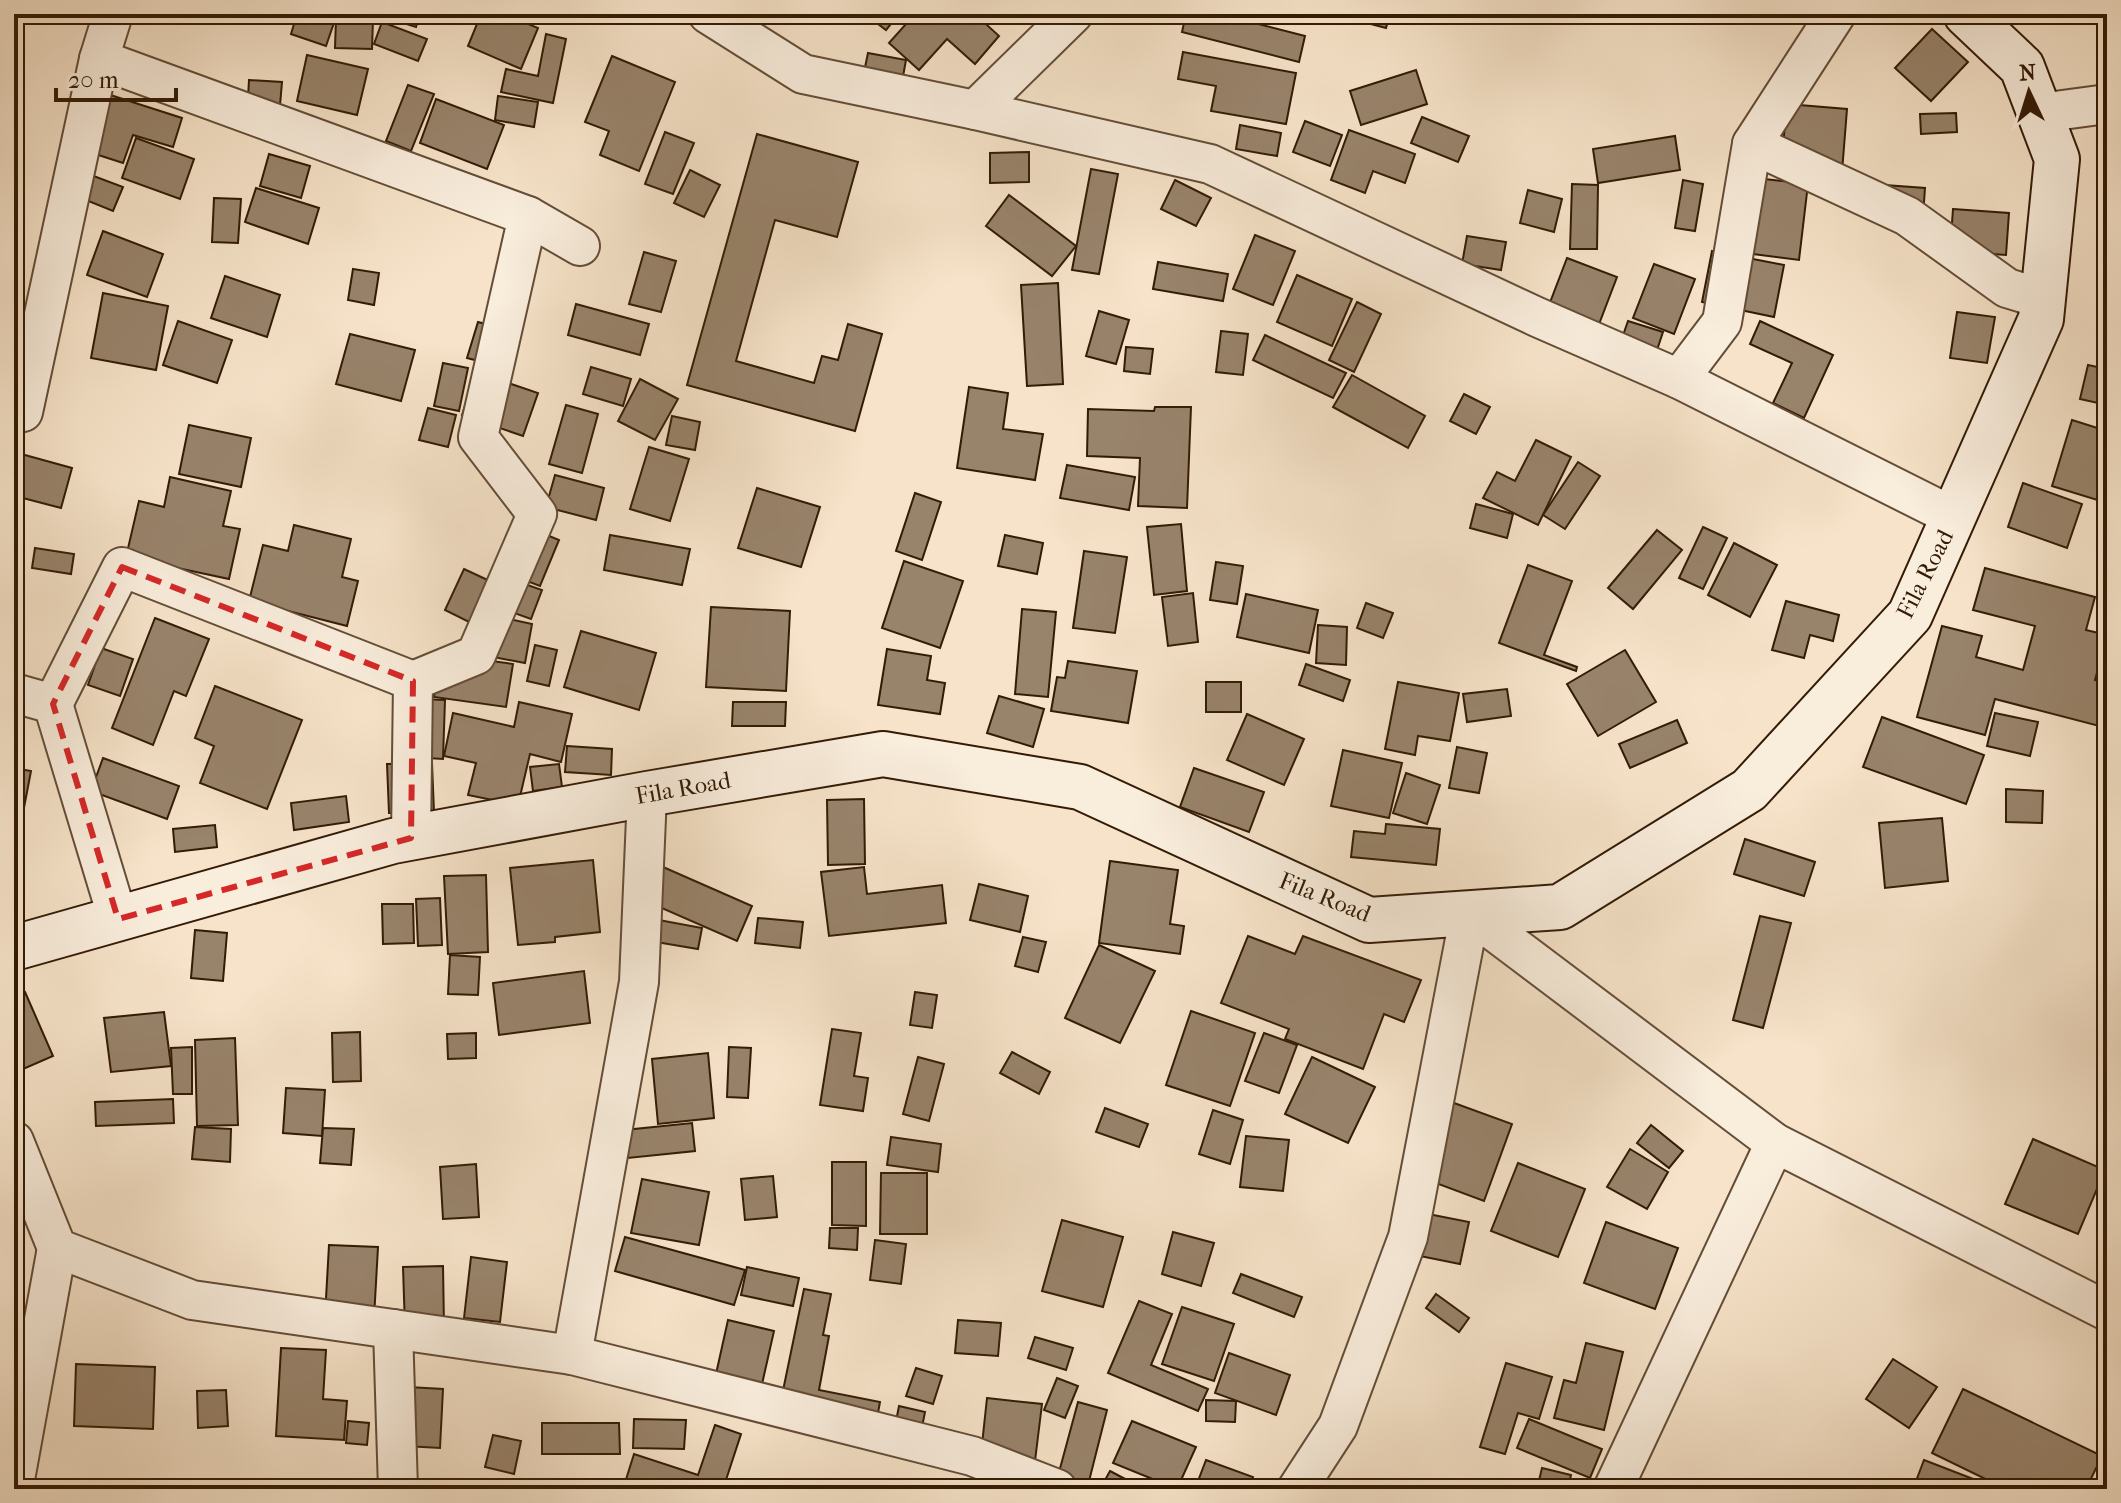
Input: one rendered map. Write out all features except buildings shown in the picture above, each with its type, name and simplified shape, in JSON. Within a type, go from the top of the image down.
[{"type":"street","points":[[14,410],[23,412],[99,59],[113,14]]},
{"type":"street","points":[[708,14],[803,74],[1210,164],[1537,317],[1679,379],[1954,517]]},
{"type":"street","points":[[975,110],[1073,14]]},
{"type":"street","points":[[1679,379],[1722,322],[1752,144],[1836,14]]},
{"type":"street","name":"Fila Road","points":[[14,948],[411,838],[883,754],[1080,787],[1369,920],[1560,907],[1749,790],[1910,615],[2041,319],[2057,159],[2022,67],[1966,14]]},
{"type":"street","points":[[99,59],[528,216],[580,246]]},
{"type":"street","points":[[2040,113],[2107,104]]},
{"type":"street","points":[[1752,144],[1907,216],[2007,288],[2043,299]]},
{"type":"street","points":[[118,919],[53,704],[122,567],[413,681],[476,655],[537,514],[478,437],[528,216]]},
{"type":"street","points":[[411,838],[413,681]]},
{"type":"street","points":[[14,693],[53,704]]},
{"type":"street","points":[[572,1355],[639,982],[647,794]]},
{"type":"street","points":[[1297,1489],[1338,1426],[1408,1237],[1470,913],[1775,1143],[2107,1311]]},
{"type":"street","points":[[14,1141],[57,1248],[14,1485]]},
{"type":"street","points":[[1613,1489],[1775,1143]]},
{"type":"street","points":[[57,1248],[192,1300],[572,1355],[972,1456],[1057,1489]]},
{"type":"street","points":[[393,1329],[398,1489]]},
{"type":"highlighted area","points":[[122,567],[413,681],[411,838],[118,919],[53,704]]}]
